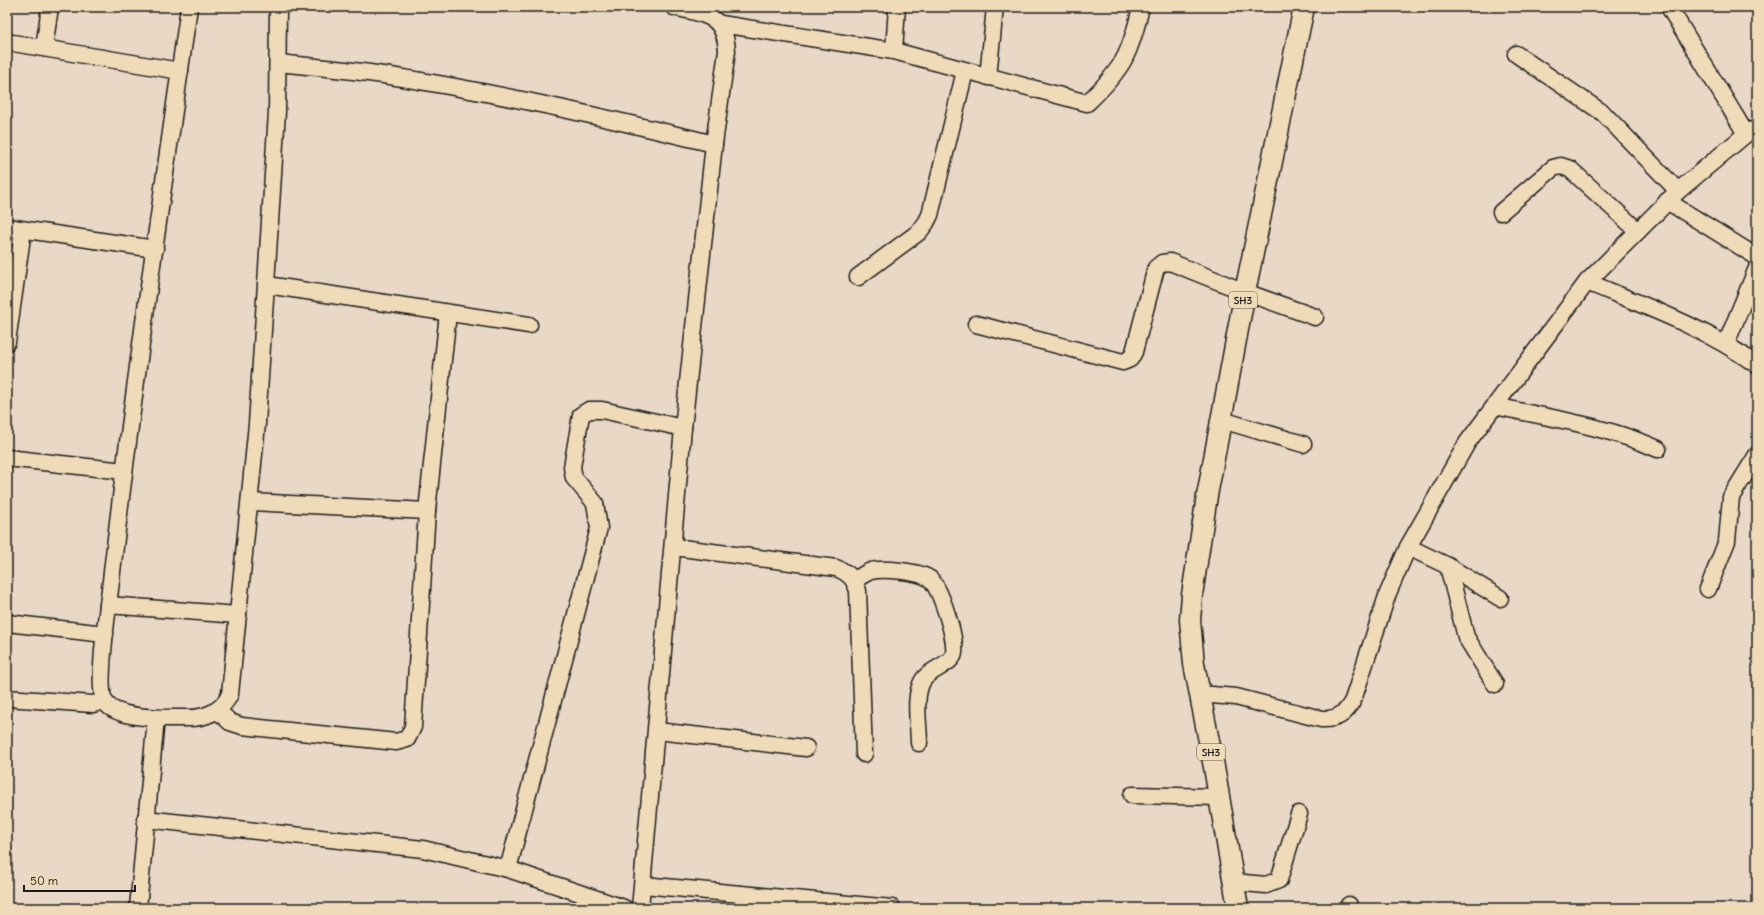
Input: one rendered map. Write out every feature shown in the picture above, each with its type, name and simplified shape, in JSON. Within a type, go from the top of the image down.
[{"type":"main road","name":"SH3","points":[[1238,908],[1194,664],[1191,636],[1192,595],[1207,496],[1245,292],[1304,7]]},
{"type":"street","points":[[44,48],[50,7]]},
{"type":"street","points":[[189,7],[124,471],[108,605],[101,690],[105,701],[111,708],[120,713],[156,718],[194,718],[218,711],[226,703],[230,694],[251,502],[267,286],[278,62],[278,7]]},
{"type":"street","points":[[674,7],[706,15],[721,24],[894,51],[1087,103],[1114,76],[1126,58],[1139,7]]},
{"type":"street","points":[[894,51],[897,7]]},
{"type":"street","points":[[988,77],[995,7]]},
{"type":"street","points":[[1199,694],[1236,697],[1330,720],[1340,716],[1348,710],[1353,700],[1388,593],[1408,547],[1459,456],[1587,282],[1672,196],[1751,131],[1669,7]]},
{"type":"street","points":[[640,908],[684,428],[714,144],[727,50],[726,38],[721,24]]},
{"type":"street","points":[[7,42],[180,71]]},
{"type":"street","points":[[1516,54],[1604,112],[1672,196],[1757,257]]},
{"type":"street","points":[[278,62],[388,76],[465,89],[582,112],[714,144]]},
{"type":"street","points":[[858,277],[919,232],[926,224],[930,215],[965,71]]},
{"type":"street","points":[[1501,212],[1553,168],[1561,166],[1570,169],[1638,231]]},
{"type":"street","points":[[7,227],[155,249]]},
{"type":"street","points":[[7,342],[23,230]]},
{"type":"street","points":[[976,324],[1123,362],[1130,359],[1134,352],[1156,268],[1162,263],[1170,262],[1245,292],[1315,317]]},
{"type":"street","points":[[1726,344],[1757,268]]},
{"type":"street","points":[[1587,282],[1667,316],[1726,344],[1757,365]]},
{"type":"street","points":[[267,286],[529,325]]},
{"type":"street","points":[[218,711],[230,722],[242,726],[396,742],[407,739],[412,727],[427,511],[448,313]]},
{"type":"street","points":[[1495,406],[1634,438],[1658,449]]},
{"type":"street","points":[[508,869],[599,528],[595,503],[574,478],[572,467],[581,415],[590,410],[602,410],[684,428]]},
{"type":"street","points":[[1222,420],[1303,444]]},
{"type":"street","points":[[1708,589],[1727,541],[1731,497],[1757,455]]},
{"type":"street","points":[[7,458],[124,471]]},
{"type":"street","points":[[251,502],[427,511]]},
{"type":"street","points":[[674,547],[836,568],[848,572],[855,580],[858,591],[864,754]]},
{"type":"street","points":[[1408,547],[1448,566],[1500,598]]},
{"type":"street","points":[[1448,566],[1466,637],[1495,684]]},
{"type":"street","points":[[855,580],[870,571],[877,570],[921,574],[930,579],[939,591],[947,615],[954,648],[954,655],[951,660],[930,672],[923,680],[918,704],[919,743]]},
{"type":"street","points":[[108,605],[238,615]]},
{"type":"street","points":[[7,623],[105,634]]},
{"type":"street","points":[[7,698],[93,704],[105,701]]},
{"type":"street","points":[[138,908],[145,819],[156,718]]},
{"type":"street","points":[[657,731],[806,748]]},
{"type":"street","points":[[1132,795],[1219,797]]},
{"type":"street","points":[[1234,882],[1266,885],[1279,880],[1298,814]]},
{"type":"street","points":[[145,819],[400,846],[508,869],[624,908]]},
{"type":"street","points":[[643,885],[892,908]]}]
